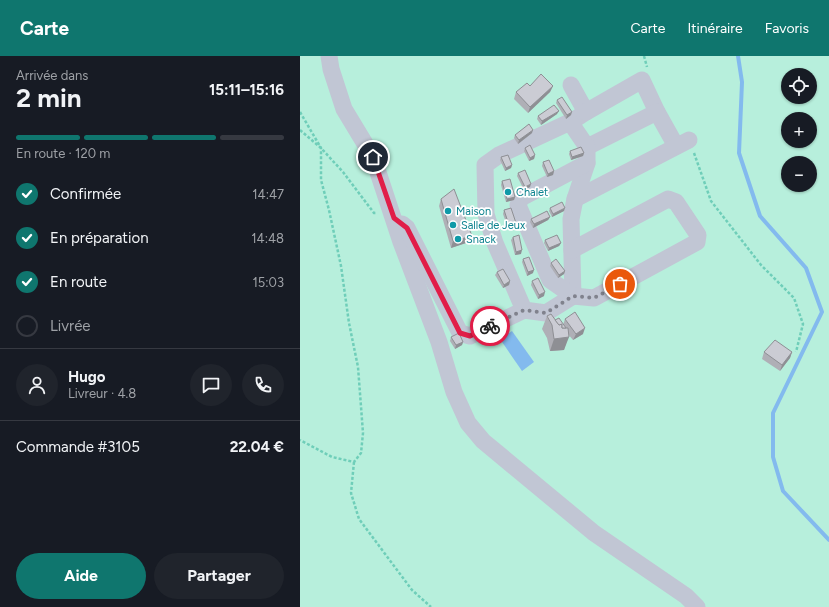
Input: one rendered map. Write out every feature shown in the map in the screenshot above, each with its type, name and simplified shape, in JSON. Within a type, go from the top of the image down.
[{"type":"street","points":[[329,56],[331,69],[344,109],[373,157],[392,215],[439,342],[454,392],[468,423],[483,441],[594,533],[686,596],[697,607]]},
{"type":"street","points":[[524,310],[495,243],[486,214],[485,165],[499,156],[570,122],[642,80],[657,112],[682,143],[575,199]]},
{"type":"street","points":[[571,85],[586,112]]},
{"type":"street","points":[[572,250],[668,199],[676,202],[698,235],[697,242],[594,298],[573,296],[550,280],[518,205],[521,198],[657,112]]},
{"type":"street","points":[[570,122],[587,155],[571,219],[573,296]]},
{"type":"street","points":[[392,215],[407,228],[460,333],[470,336],[524,310],[546,313],[573,296]]},
{"type":"path","points":[[644,56],[648,69]]},
{"type":"path","points":[[300,112],[321,148],[321,180],[341,266],[349,324],[358,367],[363,433],[361,453],[354,462],[351,493],[360,519],[412,590],[431,607]]},
{"type":"path","points":[[300,130],[321,148],[343,172],[374,213],[392,215]]},
{"type":"path","points":[[682,143],[712,201],[761,265],[794,298],[803,324],[796,352]]},
{"type":"path","points":[[300,440],[332,457],[354,462]]},
{"type":"green space","points":[[300,56],[829,56],[829,607],[300,607]]},
{"type":"water","points":[[512,331],[534,362],[522,371],[500,339]]},
{"type":"building","points":[[541,74],[553,86],[530,107],[516,92],[527,83],[530,86]]},
{"type":"building","points":[[562,97],[572,112],[567,115],[557,100]]},
{"type":"building","points":[[554,105],[559,111],[542,121],[538,116]]},
{"type":"building","points":[[529,124],[533,130],[519,140],[515,135]]},
{"type":"building","points":[[530,145],[535,155],[530,158],[525,148]]},
{"type":"building","points":[[581,147],[584,153],[572,157],[570,151]]},
{"type":"building","points":[[508,155],[512,165],[506,168],[501,157]]},
{"type":"building","points":[[549,160],[554,171],[548,174],[543,162]]},
{"type":"building","points":[[525,170],[531,184],[525,187],[518,173]]},
{"type":"building","name":"Chalet","points":[[510,179],[515,197],[507,199],[502,181]]},
{"type":"building","points":[[454,189],[472,236],[453,241],[441,199]]},
{"type":"building","points":[[562,202],[565,208],[553,214],[550,208]]},
{"type":"building","points":[[511,208],[516,223],[509,225],[504,210]]},
{"type":"building","points":[[547,211],[550,217],[534,224],[531,219]]},
{"type":"building","points":[[519,235],[522,250],[516,252],[513,237]]},
{"type":"building","points":[[557,235],[561,243],[549,248],[545,240]]},
{"type":"building","points":[[529,257],[534,270],[528,272],[523,259]]},
{"type":"building","points":[[556,259],[565,271],[559,275],[551,263]]},
{"type":"building","points":[[503,269],[510,281],[504,285],[497,272]]},
{"type":"building","points":[[538,278],[545,292],[539,295],[532,281]]},
{"type":"building","points":[[575,312],[585,328],[576,334],[565,319]]},
{"type":"building","points":[[551,314],[559,325],[562,324],[562,328],[568,328],[569,337],[554,339],[552,325],[547,316]]},
{"type":"building","points":[[559,318],[566,328],[562,328],[562,324],[559,325],[555,320]]},
{"type":"building","points":[[459,333],[463,342],[456,345],[451,337]]},
{"type":"building","points":[[775,340],[792,352],[782,365],[764,352]]},
{"type":"waterway","points":[[738,56],[742,82],[739,153],[760,216],[806,268],[822,312],[773,413],[773,457],[783,491],[829,540]]},
{"type":"way so far","points":[[490,326],[524,310],[546,313],[573,296],[594,298],[620,284]]},
{"type":"place","name":"Chalet","points":[[508,192]]},
{"type":"place","name":"Maison","points":[[448,211]]},
{"type":"place","name":"Salle de Jeux","points":[[453,225]]},
{"type":"place","name":"Snack","points":[[458,239]]},
{"type":"route","points":[[373,157],[394,218],[407,228],[460,333],[470,336],[490,326]]}]
